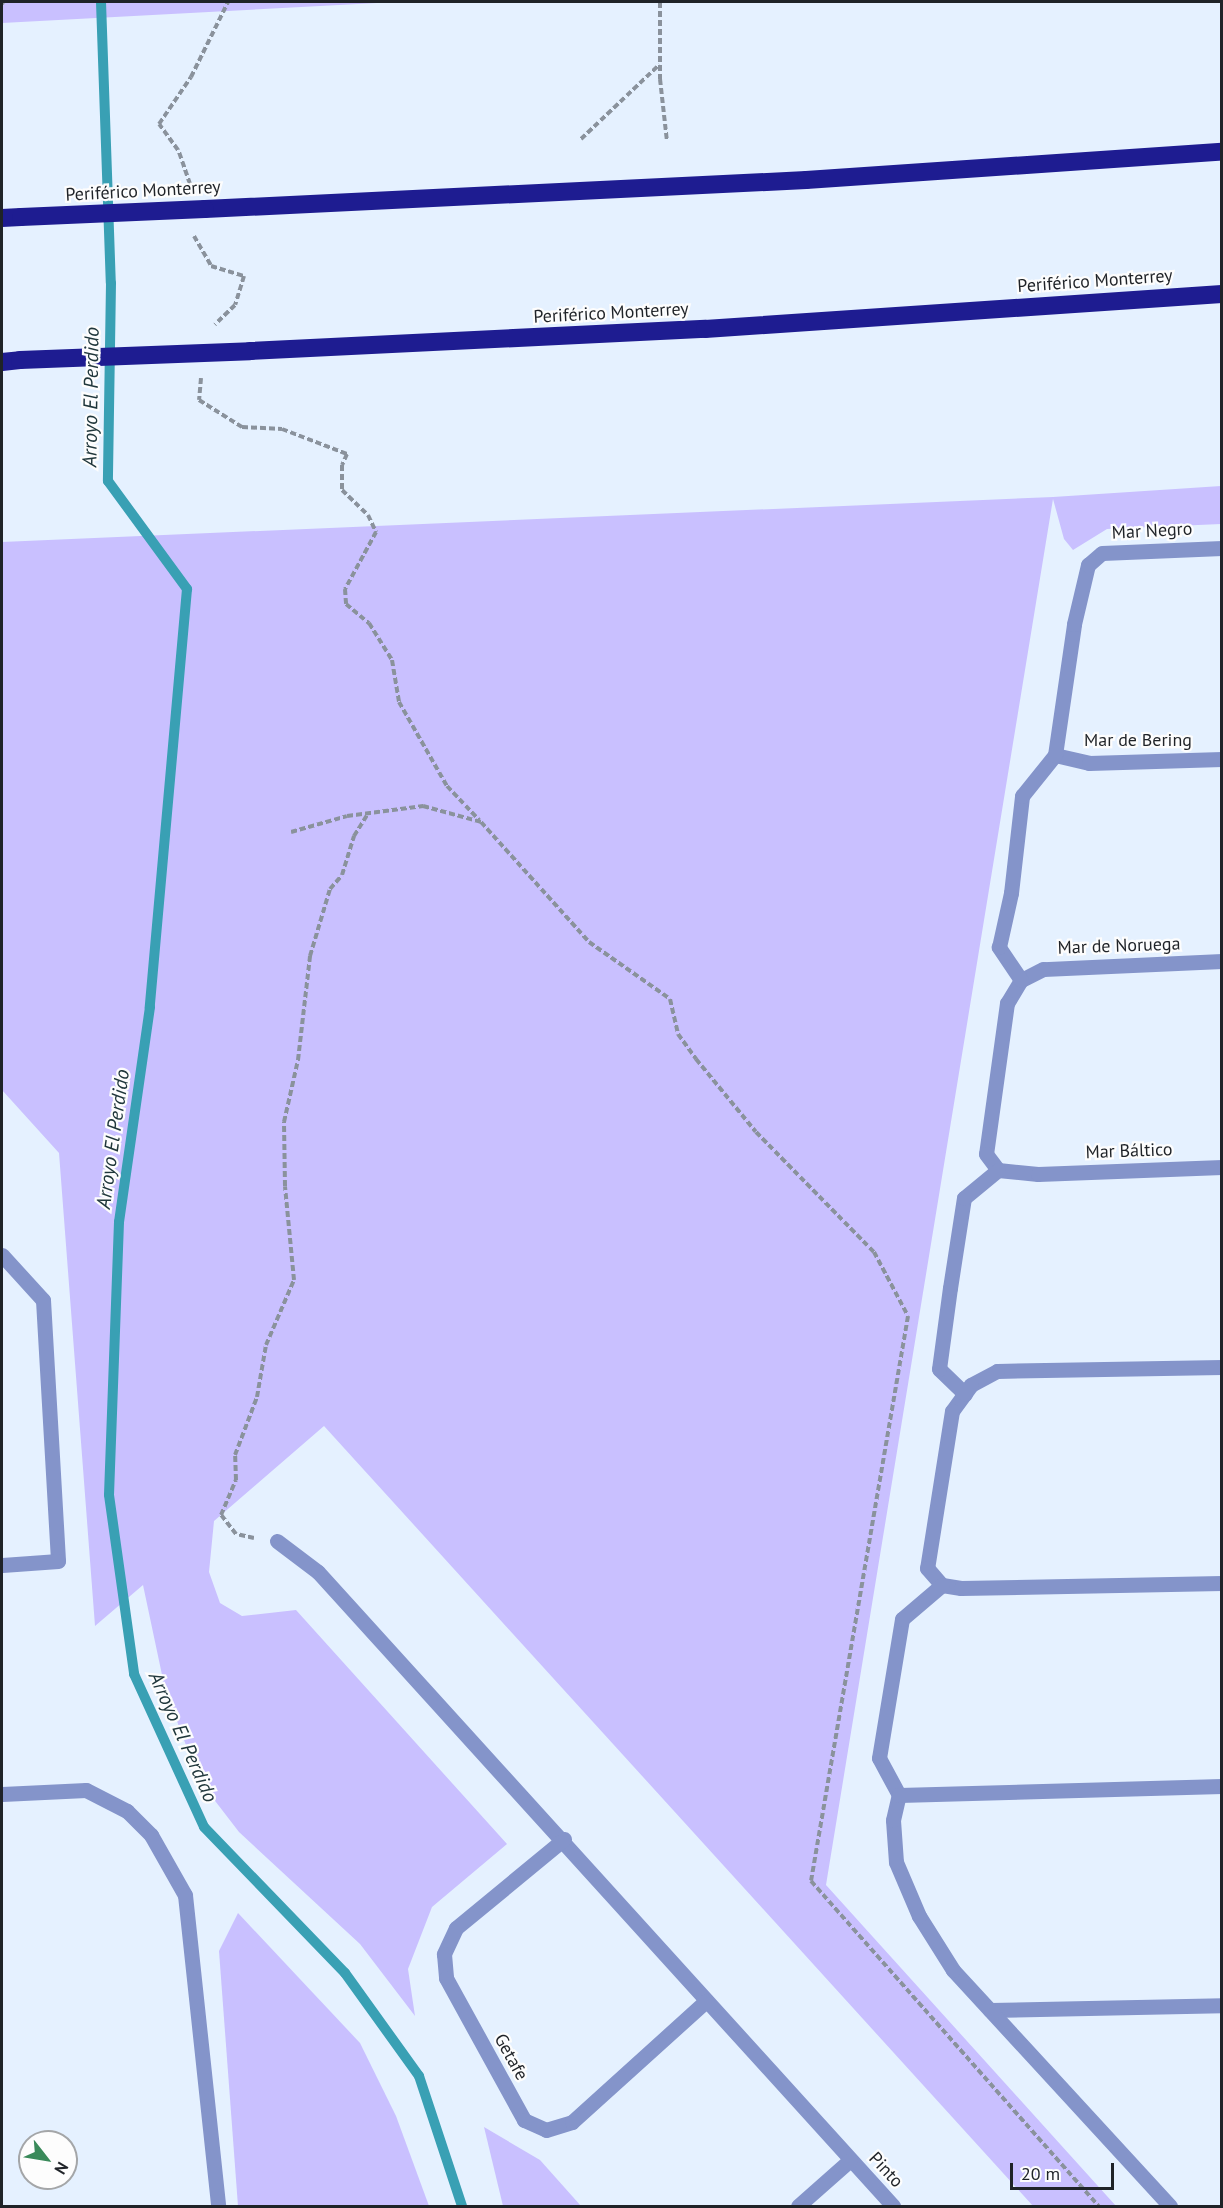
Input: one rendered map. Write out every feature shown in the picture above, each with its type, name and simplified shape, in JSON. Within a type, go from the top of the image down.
[{"type":"highway","name":"Periférico Monterrey","points":[[2,218],[806,180],[1221,152]]},
{"type":"highway","name":"Periférico Monterrey","points":[[11,361],[705,329],[1221,294]]},
{"type":"street","name":"Mar Negro","points":[[1055,755],[1074,624],[1088,565],[1102,553],[1221,548]]},
{"type":"street","name":"Mar de Bering","points":[[1055,755],[1089,763],[1221,759]]},
{"type":"street","points":[[965,1394],[939,1369],[950,1288],[964,1198],[998,1170],[986,1154],[1007,1003],[1022,980],[999,946],[1011,893],[1023,796],[1055,755]]},
{"type":"street","name":"Mar de Noruega","points":[[1022,980],[1043,969],[1221,961]]},
{"type":"street","name":"Mar Báltico","points":[[998,1170],[1038,1174],[1221,1167]]},
{"type":"street","points":[[2,1255],[43,1300],[58,1561],[2,1565]]},
{"type":"street","points":[[1221,1366],[997,1371],[971,1385],[952,1411],[927,1568],[942,1585],[961,1588],[1221,1583]]},
{"type":"street","name":"Pinto","points":[[277,1541],[318,1572],[564,1839],[706,2001],[893,2206]]},
{"type":"street","points":[[942,1585],[902,1619],[879,1758],[899,1795],[894,1820],[896,1862],[910,1894],[953,1970],[1170,2206]]},
{"type":"street","points":[[899,1795],[1221,1786]]},
{"type":"street","points":[[2,1794],[86,1790],[127,1811],[151,1835],[185,1895],[218,2206]]},
{"type":"street","name":"Getafe","points":[[564,1839],[456,1928],[444,1954],[446,1978],[524,2120],[546,2130],[572,2122],[706,2001]]},
{"type":"street","points":[[990,2010],[1221,2005]]},
{"type":"street","points":[[798,2206],[850,2160]]},
{"type":"path","points":[[228,2],[191,77],[159,124],[178,150],[199,210],[194,237],[211,266],[244,276],[235,305],[203,338],[199,400],[242,427],[282,429],[347,454],[342,465],[342,490],[368,515],[376,532],[345,589],[346,604],[369,623],[392,660],[399,702],[447,786],[589,942],[670,999],[678,1034],[696,1059],[756,1132],[874,1252],[908,1316],[811,1881],[1099,2206]]},
{"type":"path","points":[[660,2],[660,64],[667,141]]},
{"type":"path","points":[[581,140],[660,64]]},
{"type":"path","points":[[291,832],[347,816],[423,806],[481,822]]},
{"type":"path","points":[[277,1541],[236,1534],[221,1515],[236,1480],[236,1455],[257,1397],[266,1344],[294,1280],[285,1186],[284,1122],[298,1060],[310,956],[330,889],[342,875],[354,836],[368,814]]},
{"type":"shaded area","points":[[2,2],[396,2],[2,23]]},
{"type":"shaded area","points":[[1221,486],[1221,524],[1107,529],[1073,550],[1064,539],[1053,499],[826,1885],[1116,2206],[1033,2206],[324,1426],[214,1521],[209,1572],[220,1603],[242,1616],[296,1610],[507,1844],[432,1907],[408,1969],[415,2016],[360,1944],[239,1832],[199,1780],[165,1689],[143,1585],[95,1626],[59,1153],[2,1090],[2,542],[1053,497]]},
{"type":"shaded area","points":[[238,1913],[360,2043],[396,2116],[429,2206],[238,2206],[219,1951]]},
{"type":"shaded area","points":[[484,2127],[540,2160],[581,2206],[503,2206]]},
{"type":"waterway","name":"Arroyo El Perdido","points":[[101,2],[111,283],[108,481],[187,589],[150,1007],[119,1222],[109,1495],[134,1674],[204,1827],[345,1973],[419,2076],[462,2206]]}]
